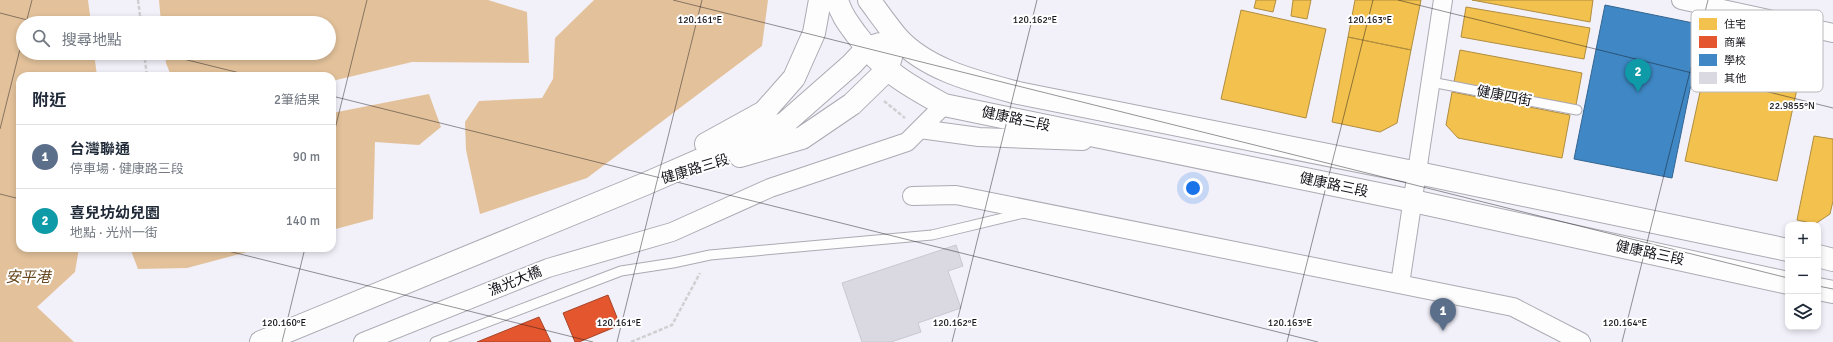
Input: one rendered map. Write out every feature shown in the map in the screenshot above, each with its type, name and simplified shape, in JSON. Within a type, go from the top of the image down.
[{"type":"street","points":[[645,184],[705,145],[764,112],[794,78],[814,33],[820,0]]},
{"type":"street","points":[[837,0],[840,13],[866,48],[898,38],[869,0]]},
{"type":"street","points":[[1400,284],[1414,201],[1443,0]]},
{"type":"street","points":[[1681,0],[1727,10]]},
{"type":"street","points":[[1823,31],[1833,33]]},
{"type":"street","name":"健康路三段","points":[[645,184],[802,138],[852,104],[886,70],[898,38],[920,55],[960,77],[1018,93],[1418,173],[1785,249]]},
{"type":"street","name":"健康路三段","points":[[261,342],[645,184],[785,123],[851,65],[866,48],[886,70],[908,85],[944,105],[1414,201],[1785,281]]},
{"type":"street","name":"漁光大橋","points":[[363,342],[548,268],[672,232],[770,188],[907,142],[944,105]]},
{"type":"street","points":[[920,129],[979,137],[1129,143]]},
{"type":"street","points":[[912,196],[956,194],[1513,306],[1580,342]]},
{"type":"street","points":[[1821,257],[1833,260]]},
{"type":"street","points":[[1821,290],[1833,292]]},
{"type":"lane","name":"健康四街","points":[[1431,82],[1577,110]]},
{"type":"lane","points":[[435,342],[621,271],[673,263],[710,255],[932,235],[1035,210]]},
{"type":"path","points":[[138,0],[140,16]]},
{"type":"path","points":[[145,60],[146,72]]},
{"type":"path","points":[[631,342],[672,325],[710,255]]},
{"type":"water","name":"安平港","points":[[0,0],[88,0],[90,16],[16,16],[16,60],[95,60],[96,72],[16,72],[16,252],[78,252],[75,272],[37,307],[74,342],[0,342]]},
{"type":"water","points":[[159,0],[488,0],[527,12],[529,63],[412,62],[336,80],[336,72],[169,72],[166,60],[336,60],[336,16],[160,16]]},
{"type":"water","points":[[594,0],[768,0],[762,46],[587,178],[480,214],[466,150],[465,122],[479,101],[542,98],[553,79],[555,38]]},
{"type":"water","points":[[429,94],[441,127],[419,145],[375,142],[373,219],[336,229],[336,112]]},
{"type":"water","points":[[132,252],[247,252],[187,268],[138,269]]},
{"type":"building: 住宅","points":[[1256,0],[1276,0],[1273,12],[1254,8]]},
{"type":"building: 住宅","points":[[1293,0],[1311,0],[1307,19],[1291,16]]},
{"type":"building: 住宅","points":[[1355,0],[1421,0],[1411,50],[1348,37]]},
{"type":"building: 住宅","points":[[1472,0],[1593,0],[1590,22]]},
{"type":"building: 住宅","points":[[1466,7],[1590,28],[1584,59],[1461,37]]},
{"type":"building: 住宅","points":[[1241,10],[1326,29],[1306,118],[1221,99]]},
{"type":"building: 住宅","points":[[1348,37],[1411,50],[1397,123],[1380,132],[1332,122]]},
{"type":"building: 住宅","points":[[1460,50],[1582,73],[1576,105],[1454,82]]},
{"type":"building: 住宅","points":[[1452,92],[1570,115],[1562,158],[1458,138],[1446,125]]},
{"type":"building: 住宅","points":[[1700,92],[1796,92],[1777,181],[1685,161]]},
{"type":"building: 住宅","points":[[1814,136],[1833,139],[1833,201],[1830,214],[1818,222],[1797,220]]},
{"type":"building: 商業","points":[[608,295],[620,325],[579,342],[575,342],[563,313]]},
{"type":"building: 商業","points":[[539,317],[551,342],[477,342]]},
{"type":"building: 學校","points":[[1605,5],[1691,23],[1691,84],[1672,178],[1574,159]]},
{"type":"building: 其他","points":[[956,245],[963,266],[948,271],[961,308],[918,323],[921,332],[891,342],[862,342],[842,283]]},
{"type":"place","name":"喜兒坊幼兒園","points":[[1638,92]]},
{"type":"place","name":"台灣聯通","points":[[1443,331]]}]
